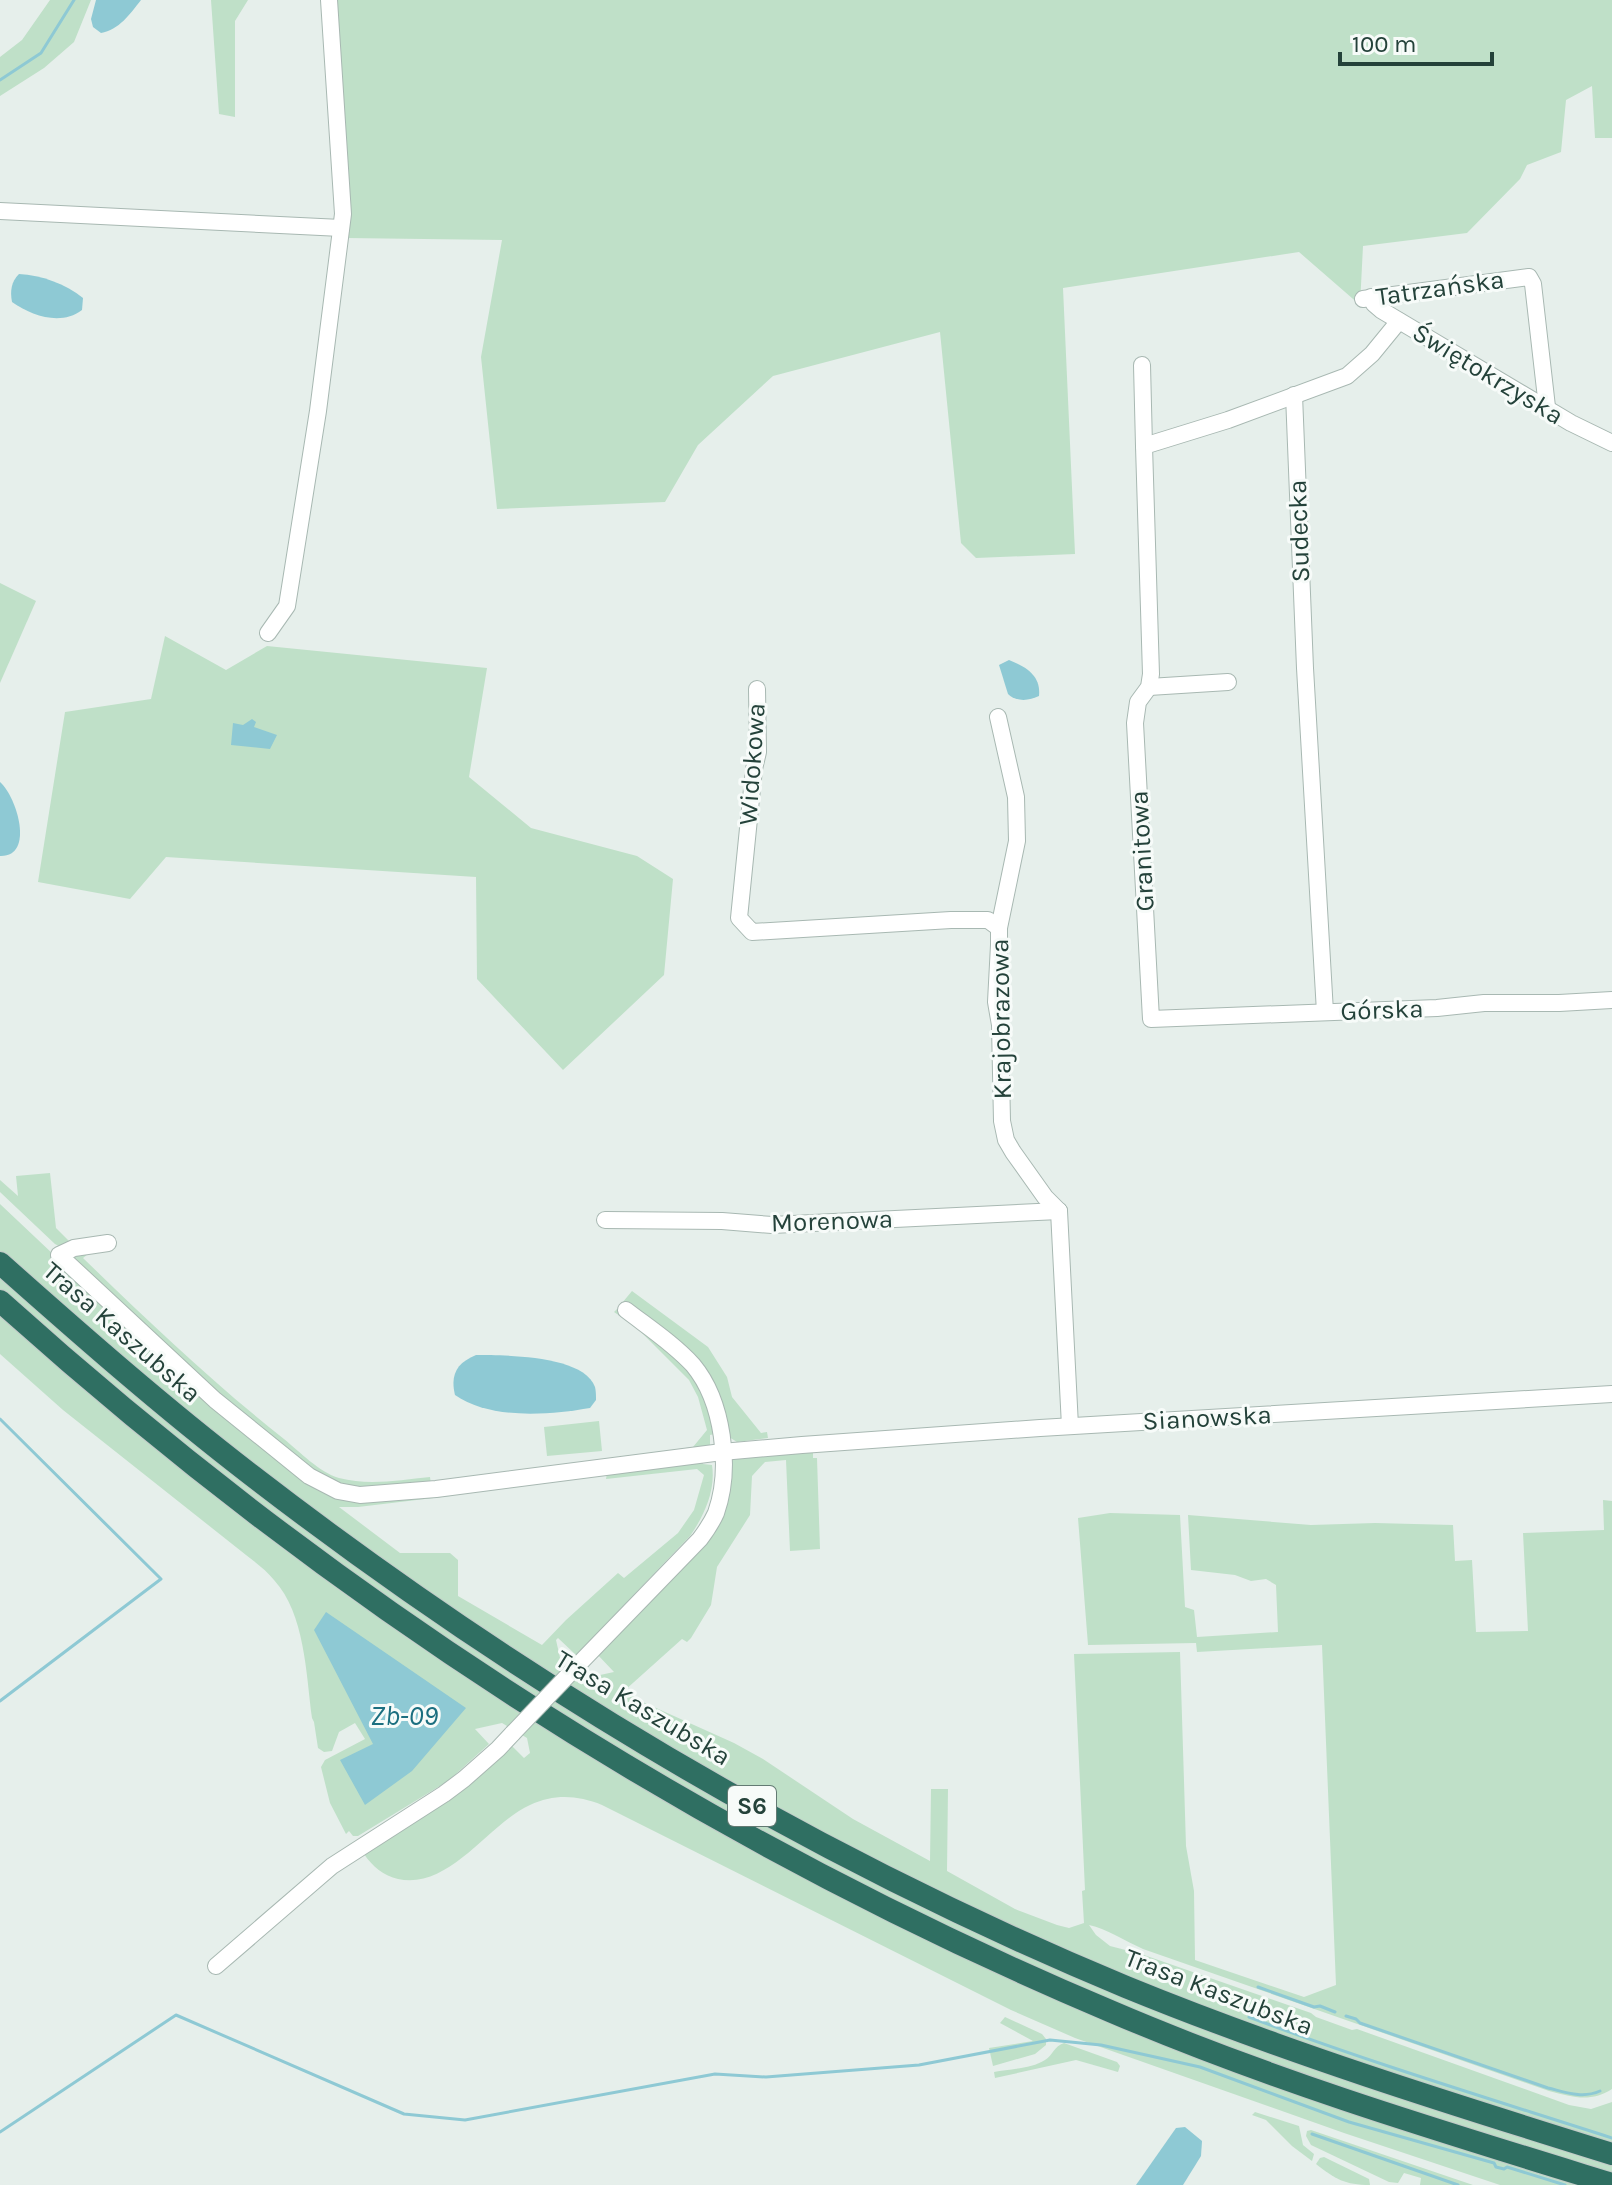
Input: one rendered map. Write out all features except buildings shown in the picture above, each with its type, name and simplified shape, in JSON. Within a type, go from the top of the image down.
[{"type":"highway","name":"Trasa Kaszubska","points":[[0,1263],[162,1404],[249,1474],[381,1572],[603,1719],[769,1815],[909,1888],[1006,1934],[1209,2020],[1362,2076],[1612,2154]]},
{"type":"highway","name":"S6","points":[[0,1301],[155,1436],[364,1595],[472,1670],[601,1751],[767,1847],[994,1961],[1185,2042],[1355,2103],[1612,2184]]},
{"type":"street","points":[[268,633],[287,606],[318,411],[343,214],[329,0]]},
{"type":"street","points":[[0,211],[341,228]]},
{"type":"street","name":"Tatrzańska","points":[[1367,298],[1529,277],[1533,284],[1547,407]]},
{"type":"street","name":"Świętokrzyska","points":[[1367,298],[1381,310],[1571,423],[1612,443]]},
{"type":"street","points":[[1144,446],[1228,420],[1347,376],[1372,354],[1399,321]]},
{"type":"street","name":"Granitowa","points":[[1142,365],[1151,674],[1149,687],[1138,702],[1135,723],[1151,1019]]},
{"type":"street","name":"Sudecka","points":[[1294,395],[1305,668],[1325,1012]]},
{"type":"street","points":[[1149,687],[1228,682]]},
{"type":"street","name":"Widokowa","points":[[757,689],[758,752],[739,918],[752,932],[951,920],[988,920],[999,928]]},
{"type":"street","name":"Krajobrazowa","points":[[998,717],[1016,797],[1017,841],[999,928],[996,1002],[1000,1025],[1002,1121],[1006,1140],[1013,1152],[1045,1197],[1059,1211]]},
{"type":"street","name":"Górska","points":[[1151,1019],[1612,1000]]},
{"type":"street","points":[[1059,1211],[1070,1426]]},
{"type":"street","name":"Morenowa","points":[[605,1220],[722,1221],[772,1225],[1059,1211]]},
{"type":"street","name":"Sianowska","points":[[108,1243],[74,1248],[59,1255],[215,1400],[309,1476],[338,1491],[371,1495],[802,1445],[1612,1394]]},
{"type":"street","points":[[216,1966],[332,1866],[454,1787],[483,1763],[700,1539],[715,1515],[724,1469],[717,1412],[708,1388],[676,1349],[626,1310]]},
{"type":"green space","points":[[50,0],[91,0],[74,42],[44,68],[0,96],[0,57],[22,40]]},
{"type":"green space","points":[[211,0],[248,0],[235,21],[235,117],[219,114]]},
{"type":"green space","points":[[336,0],[1612,0],[1612,138],[1595,138],[1592,86],[1566,100],[1561,152],[1527,165],[1520,179],[1467,233],[1363,246],[1360,305],[1299,252],[1063,288],[1075,554],[976,558],[961,543],[940,332],[773,376],[698,445],[665,502],[497,509],[481,357],[502,240],[346,238]]},
{"type":"green space","points":[[0,583],[36,601],[0,683]]},
{"type":"green space","points":[[165,636],[226,670],[267,646],[487,668],[469,777],[531,828],[637,856],[673,879],[664,975],[563,1070],[477,979],[476,877],[166,857],[130,899],[38,882],[65,712],[151,699]]},
{"type":"green space","points":[[50,1173],[56,1228],[72,1244],[61,1247],[0,1192],[0,1180],[18,1196],[16,1176]]},
{"type":"green space","points":[[0,1204],[215,1407],[317,1490],[339,1499],[448,1493],[450,1496],[339,1507],[400,1553],[450,1553],[458,1560],[458,1596],[542,1645],[618,1573],[624,1578],[678,1533],[694,1510],[704,1475],[697,1469],[606,1479],[607,1473],[702,1460],[703,1464],[712,1465],[708,1502],[690,1536],[576,1655],[558,1638],[556,1640],[561,1662],[586,1678],[614,1672],[596,1653],[694,1553],[729,1458],[813,1448],[813,1458],[817,1458],[820,1549],[790,1551],[786,1460],[765,1462],[752,1476],[750,1515],[717,1567],[711,1605],[691,1638],[687,1642],[682,1639],[624,1691],[763,1759],[853,1819],[930,1861],[931,1789],[948,1789],[947,1871],[1015,1909],[1057,1925],[1069,1928],[1084,1923],[1074,1654],[1180,1652],[1186,1846],[1194,1891],[1195,1960],[1304,1997],[1336,1985],[1322,1645],[1197,1652],[1196,1643],[1088,1645],[1078,1518],[1110,1513],[1180,1515],[1185,1607],[1194,1610],[1197,1637],[1278,1632],[1276,1585],[1266,1579],[1251,1581],[1235,1575],[1191,1570],[1188,1515],[1311,1525],[1453,1525],[1455,1561],[1472,1560],[1476,1632],[1528,1631],[1523,1533],[1604,1530],[1603,1500],[1612,1501],[1612,2089],[1589,2097],[1549,2091],[1143,1949],[1089,1925],[1110,1946],[1141,1954],[1569,2105],[1591,2109],[1612,2102],[1612,2144],[1337,2057],[1147,1985],[1000,1921],[886,1866],[678,1754],[449,1610],[240,1457],[55,1302],[0,1251]]},
{"type":"green space","points":[[93,1250],[83,1258],[206,1374],[317,1466],[339,1478],[362,1482],[430,1477],[431,1484],[342,1489],[286,1454],[73,1259],[73,1256]]},
{"type":"green space","points":[[0,1272],[357,1564],[946,1913],[1612,2160],[1612,2178],[1373,2103],[1079,1991],[735,1823],[348,1578],[0,1295]]},
{"type":"green space","points":[[632,1291],[708,1347],[727,1377],[732,1397],[761,1433],[767,1432],[768,1438],[737,1442],[729,1437],[679,1346],[622,1303]]},
{"type":"green space","points":[[617,1309],[681,1361],[702,1388],[715,1434],[710,1435],[710,1445],[636,1457],[693,1447],[707,1430],[698,1397],[689,1380],[635,1326],[614,1312]]},
{"type":"green space","points":[[0,1316],[155,1449],[317,1574],[485,1690],[571,1745],[726,1836],[932,1942],[1584,2185],[1500,2185],[1075,2038],[1011,2010],[602,1805],[584,1799],[557,1798],[530,1805],[435,1875],[417,1880],[393,1878],[383,1873],[364,1854],[509,1743],[524,1758],[530,1753],[527,1738],[502,1723],[475,1729],[489,1744],[448,1781],[358,1836],[353,1836],[349,1831],[346,1834],[330,1803],[321,1767],[325,1760],[365,1739],[355,1723],[339,1732],[332,1751],[324,1752],[318,1748],[302,1645],[284,1594],[261,1567],[63,1410],[0,1354]]},
{"type":"green space","points":[[599,1421],[602,1451],[547,1456],[544,1427]]},
{"type":"green space","points":[[1005,2017],[1042,2034],[1046,2045],[1035,2054],[993,2066],[989,2048],[1033,2041],[1000,2023]]},
{"type":"green space","points":[[1064,2043],[1117,2062],[1120,2066],[1118,2072],[1076,2060],[995,2078],[994,2072],[1039,2063]]},
{"type":"green space","points":[[1255,2112],[1299,2126],[1303,2145],[1314,2154],[1312,2161],[1266,2120],[1252,2115]]},
{"type":"green space","points":[[1307,2131],[1473,2185],[1420,2185],[1421,2178],[1404,2173],[1398,2183],[1389,2182],[1311,2145],[1306,2136]]},
{"type":"green space","points":[[1324,2157],[1369,2179],[1370,2185],[1354,2184],[1335,2177],[1316,2164]]},
{"type":"water","points":[[96,0],[141,0],[119,25],[101,33],[93,27],[91,19]]},
{"type":"water","points":[[19,274],[44,278],[69,288],[83,298],[82,310],[74,315],[56,318],[37,315],[20,307],[12,302],[11,294]]},
{"type":"water","points":[[1009,660],[1032,673],[1038,683],[1039,696],[1023,700],[1008,694],[999,665]]},
{"type":"water","points":[[252,719],[256,722],[254,727],[277,735],[270,749],[231,745],[233,723],[243,725]]},
{"type":"water","points":[[0,782],[17,812],[20,837],[11,854],[0,856]]},
{"type":"water","points":[[476,1355],[542,1359],[576,1368],[588,1376],[595,1387],[596,1400],[590,1408],[539,1414],[503,1412],[469,1403],[455,1395],[454,1375],[464,1362]]},
{"type":"water","name":"Zb-09","points":[[326,1612],[466,1708],[412,1771],[365,1805],[340,1760],[373,1744],[314,1630]]},
{"type":"water","points":[[1185,2127],[1202,2141],[1201,2156],[1183,2185],[1136,2185],[1176,2128]]},
{"type":"waterway","points":[[0,80],[41,53],[74,0]]},
{"type":"waterway","points":[[0,1419],[161,1579],[0,1701]]},
{"type":"waterway","points":[[1258,1987],[1335,2012]]},
{"type":"waterway","points":[[0,2132],[176,2015],[404,2114],[465,2120],[715,2074],[766,2077],[919,2065],[1050,2040],[1101,2045],[1200,2067],[1349,2122],[1565,2185]]},
{"type":"waterway","points":[[1346,2016],[1548,2088],[1580,2095],[1600,2091]]},
{"type":"waterway","points":[[1249,2017],[1384,2065],[1612,2138]]},
{"type":"waterway","points":[[1312,2134],[1458,2185]]}]
